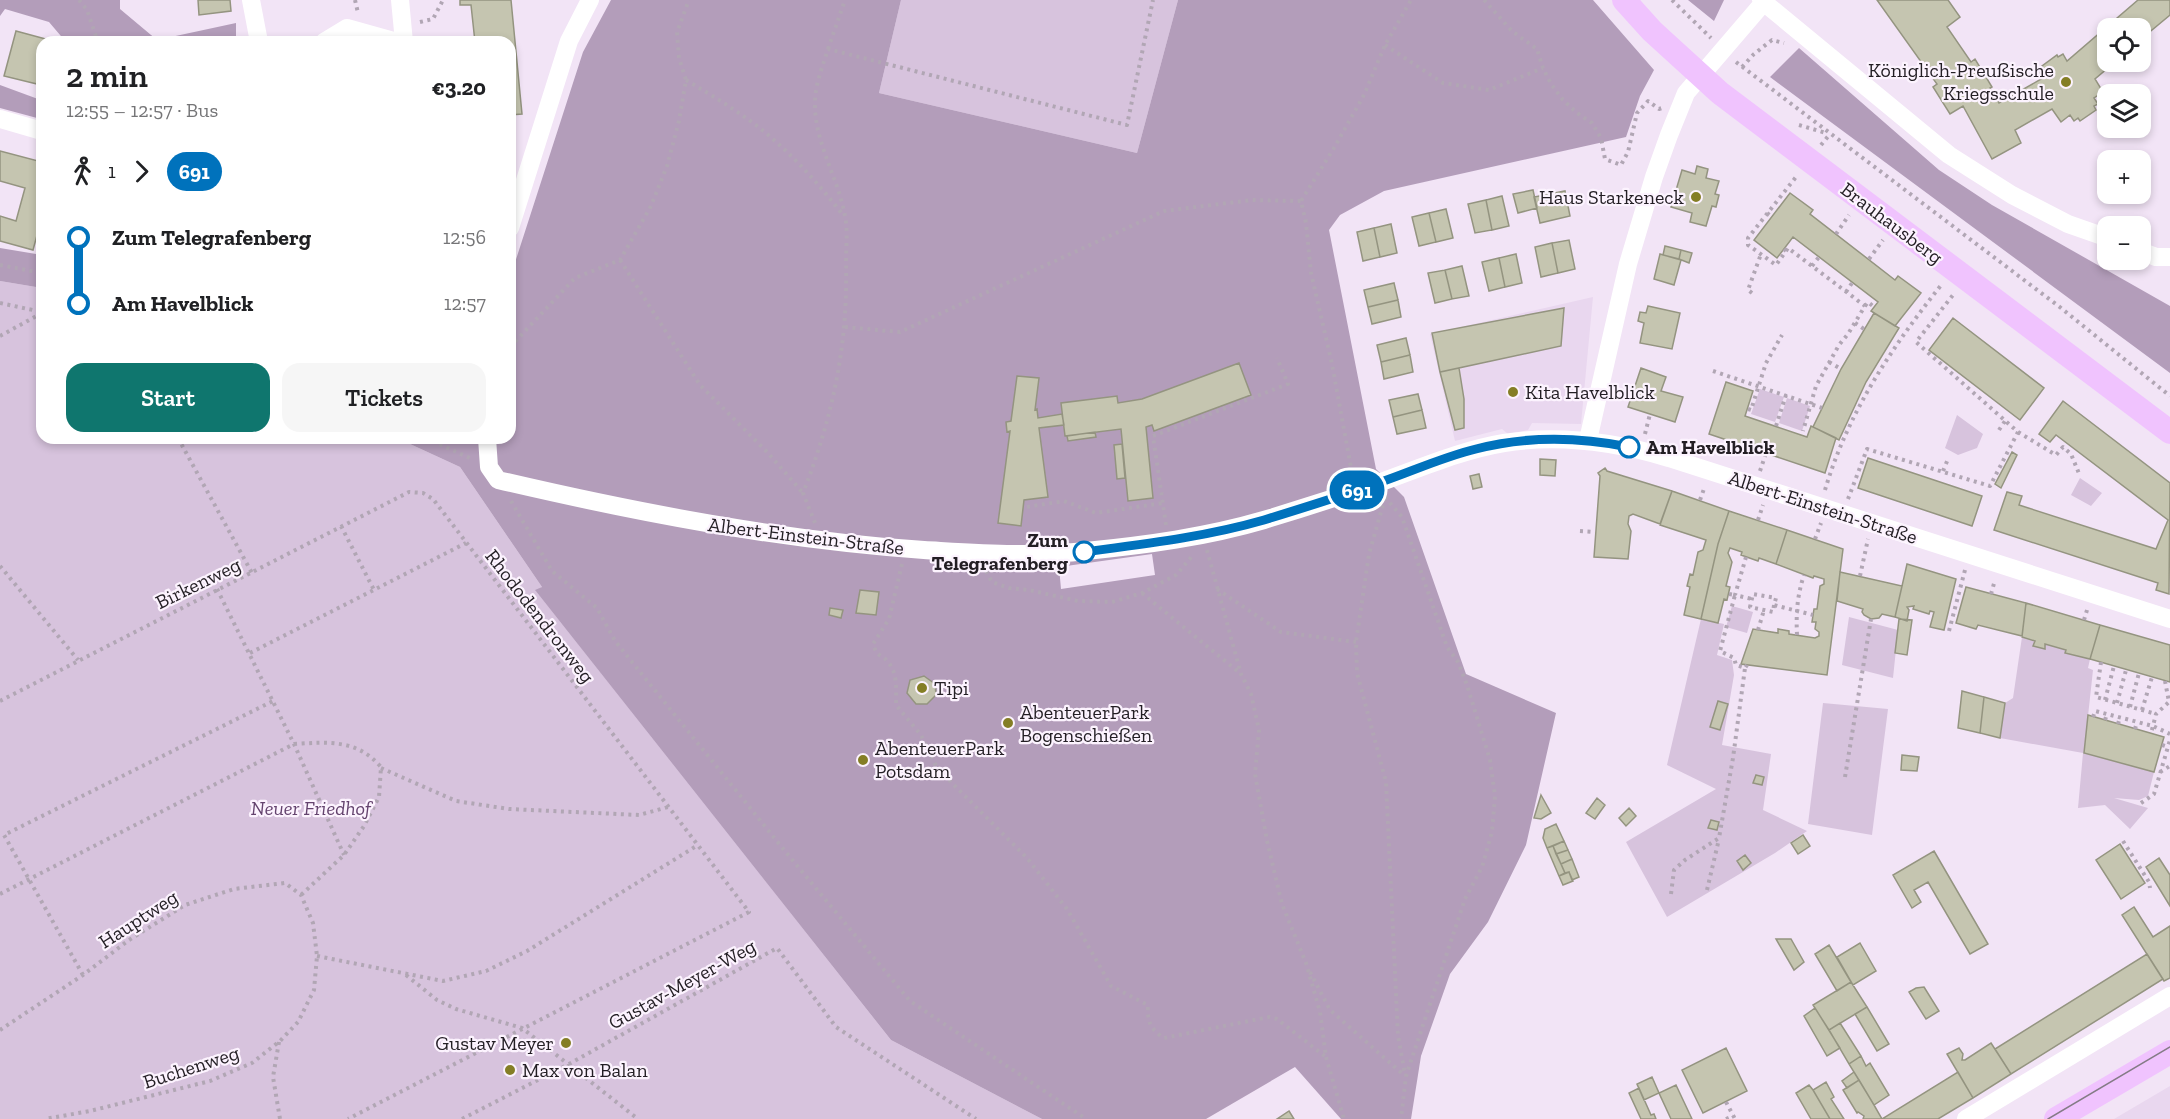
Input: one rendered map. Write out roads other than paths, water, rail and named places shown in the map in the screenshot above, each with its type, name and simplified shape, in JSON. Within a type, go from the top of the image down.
[{"type":"main road","name":"Brauhausberg","points":[[1624,0],[1652,31],[1720,93],[2170,432]]},
{"type":"main road","points":[[2056,1119],[2170,1052]]},
{"type":"street","points":[[251,0],[258,36]]},
{"type":"street","points":[[333,36],[346,28],[401,36],[400,0]]},
{"type":"street","points":[[516,209],[569,41],[590,0]]},
{"type":"street","points":[[1588,440],[1640,220],[1653,177],[1686,93],[1727,50],[1762,1],[1949,154],[1982,177],[2068,224],[2097,234]]},
{"type":"street","points":[[0,120],[36,129]]},
{"type":"street","points":[[2151,255],[2170,257]]},
{"type":"street","name":"Albert-Einstein-Straße","points":[[488,444],[494,473],[613,507],[716,526],[819,541],[999,555],[1041,554],[1131,546],[1204,534],[1262,520],[1355,490],[1383,490],[1449,457],[1503,443],[1542,439],[1588,440],[1653,453],[2170,619]]},
{"type":"street","points":[[1966,1119],[2170,996]]},
{"type":"tram line","points":[[2048,1119],[2170,1047]]},
{"type":"place","name":"Königlich-Preußische Kriegsschule","points":[[2066,82]]},
{"type":"place","name":"Haus Starkeneck","points":[[1696,197]]},
{"type":"place","name":"Kita Havelblick","points":[[1513,392]]},
{"type":"place","name":"Am Havelblick","points":[[1629,447]]},
{"type":"place","name":"Zum Telegrafenberg","points":[[1084,552]]},
{"type":"place","name":"Tipi","points":[[922,688]]},
{"type":"place","name":"AbenteuerPark Bogenschießen","points":[[1008,723]]},
{"type":"place","name":"AbenteuerPark Potsdam","points":[[863,760]]},
{"type":"place","name":"Gustav Meyer","points":[[566,1043]]},
{"type":"place","name":"Max von Balan","points":[[510,1070]]},
{"type":"park label","name":"Neuer Friedhof","points":[[311,808]]}]
